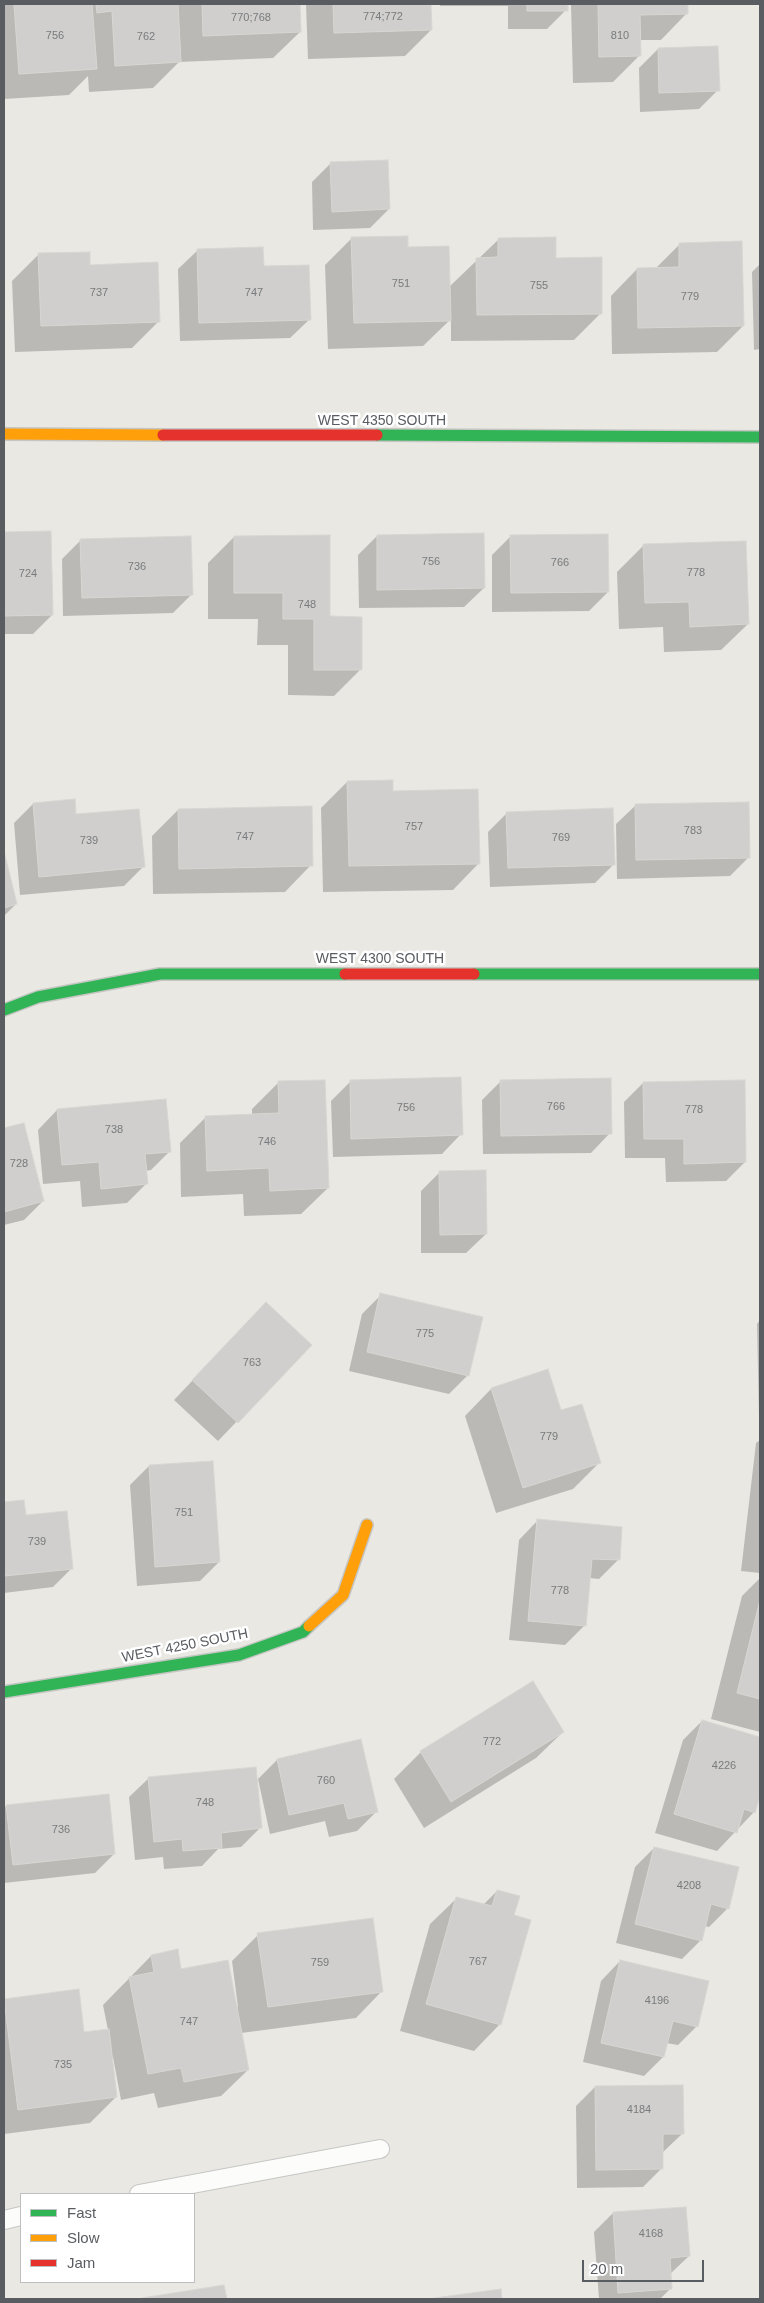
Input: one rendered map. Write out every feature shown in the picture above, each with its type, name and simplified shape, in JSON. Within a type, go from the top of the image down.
[{"type":"street","name":"WEST 4350 SOUTH","points":[[4,434],[760,437]]},
{"type":"street","name":"WEST 4300 SOUTH","points":[[4,1010],[38,997],[160,974],[760,974]]},
{"type":"street","name":"WEST 4250 SOUTH","points":[[4,1692],[239,1655],[303,1632],[343,1595],[367,1525]]},
{"type":"lane","points":[[144,2193],[380,2149]]},
{"type":"lane","points":[[4,2220],[20,2216]]},
{"type":"building","points":[[14,4],[92,4],[97,69],[19,74]]},
{"type":"building","points":[[96,4],[178,4],[181,62],[115,66],[112,11],[97,13]]},
{"type":"building","points":[[202,4],[300,4],[301,32],[203,36]]},
{"type":"building","points":[[333,4],[431,4],[432,30],[334,33]]},
{"type":"building","points":[[527,4],[568,4],[568,11],[527,11]]},
{"type":"building","points":[[598,4],[688,4],[688,14],[640,15],[641,56],[599,57]]},
{"type":"building","points":[[718,46],[720,91],[659,93],[658,48]]},
{"type":"building","points":[[388,160],[390,209],[332,212],[330,162]]},
{"type":"building","points":[[408,236],[408,247],[449,246],[451,321],[354,323],[351,237]]},
{"type":"building","points":[[556,237],[556,258],[602,257],[602,314],[477,315],[476,258],[498,257],[498,238]]},
{"type":"building","points":[[742,241],[744,326],[638,328],[637,268],[679,267],[679,243]]},
{"type":"building","points":[[263,247],[264,266],[309,265],[311,320],[199,323],[197,249]]},
{"type":"building","points":[[90,252],[90,265],[158,262],[160,322],[41,326],[38,253]]},
{"type":"building","points":[[51,531],[53,615],[4,616],[4,532]]},
{"type":"building","points":[[484,533],[485,588],[377,590],[377,535]]},
{"type":"building","points":[[608,534],[609,592],[511,593],[510,535]]},
{"type":"building","points":[[330,535],[330,616],[362,617],[362,670],[314,670],[314,619],[283,619],[283,593],[234,593],[234,536]]},
{"type":"building","points":[[191,536],[193,595],[82,598],[80,539]]},
{"type":"building","points":[[746,541],[749,624],[690,627],[689,602],[645,603],[643,544]]},
{"type":"building","points":[[393,780],[393,791],[478,789],[480,864],[349,866],[347,781]]},
{"type":"building","points":[[75,799],[76,814],[139,809],[145,867],[39,877],[33,803]]},
{"type":"building","points":[[749,802],[750,858],[636,860],[635,804]]},
{"type":"building","points":[[312,806],[313,866],[179,869],[178,809]]},
{"type":"building","points":[[613,808],[615,865],[508,868],[506,812]]},
{"type":"building","points":[[4,851],[17,904],[4,908]]},
{"type":"building","points":[[461,1077],[463,1135],[351,1139],[350,1080]]},
{"type":"building","points":[[611,1078],[612,1134],[501,1136],[500,1080]]},
{"type":"building","points":[[325,1080],[329,1188],[270,1191],[269,1168],[207,1171],[205,1116],[279,1113],[278,1081]]},
{"type":"building","points":[[745,1080],[746,1162],[684,1164],[684,1139],[644,1139],[643,1082]]},
{"type":"building","points":[[166,1099],[171,1152],[145,1154],[148,1184],[101,1189],[99,1162],[62,1165],[57,1109]]},
{"type":"building","points":[[24,1123],[44,1201],[4,1212],[4,1128]]},
{"type":"building","points":[[486,1170],[487,1234],[440,1235],[439,1171]]},
{"type":"building","points":[[380,1293],[483,1317],[469,1376],[367,1352]]},
{"type":"building","points":[[266,1302],[312,1345],[238,1423],[192,1380]]},
{"type":"building","points":[[548,1369],[561,1410],[582,1404],[601,1463],[523,1488],[491,1388]]},
{"type":"building","points":[[213,1461],[220,1562],[155,1567],[149,1465]]},
{"type":"building","points":[[24,1500],[26,1515],[67,1511],[73,1569],[4,1576],[4,1502]]},
{"type":"building","points":[[537,1519],[622,1527],[620,1560],[592,1559],[586,1626],[528,1621]]},
{"type":"building","points":[[760,1600],[760,1699],[737,1693]]},
{"type":"building","points":[[533,1681],[564,1732],[451,1802],[420,1751]]},
{"type":"building","points":[[702,1720],[760,1737],[760,1796],[755,1813],[744,1809],[737,1833],[674,1814]]},
{"type":"building","points":[[361,1739],[378,1812],[348,1819],[344,1803],[289,1815],[277,1759]]},
{"type":"building","points":[[256,1767],[262,1828],[221,1833],[222,1848],[183,1851],[182,1839],[154,1842],[148,1777]]},
{"type":"building","points":[[109,1794],[115,1854],[13,1865],[6,1805]]},
{"type":"building","points":[[654,1847],[739,1867],[729,1909],[711,1904],[702,1941],[635,1924]]},
{"type":"building","points":[[497,1890],[520,1896],[514,1915],[531,1920],[501,2025],[426,2004],[456,1897],[492,1906]]},
{"type":"building","points":[[373,1918],[383,1992],[268,2007],[257,1933]]},
{"type":"building","points":[[178,1949],[181,1969],[228,1960],[249,2070],[184,2082],[181,2068],[148,2074],[129,1977],[154,1972],[151,1955]]},
{"type":"building","points":[[620,1960],[709,1981],[698,2027],[673,2021],[664,2057],[601,2043]]},
{"type":"building","points":[[79,1989],[84,2032],[109,2029],[117,2097],[18,2110],[4,1999]]},
{"type":"building","points":[[683,2085],[684,2134],[663,2134],[663,2169],[596,2170],[595,2086]]},
{"type":"building","points":[[686,2207],[690,2256],[670,2258],[672,2289],[618,2293],[613,2212]]},
{"type":"building","points":[[224,2285],[227,2299],[142,2299],[142,2298]]},
{"type":"building","points":[[501,2289],[502,2299],[427,2299]]},
{"type":"traffic: fast","points":[[377,435],[760,437]]},
{"type":"traffic: fast","points":[[4,1010],[38,997],[160,974],[345,974]]},
{"type":"traffic: fast","points":[[474,974],[760,974]]},
{"type":"traffic: fast","points":[[4,1692],[239,1655],[303,1632],[309,1626]]},
{"type":"traffic: slow","points":[[4,434],[163,435]]},
{"type":"traffic: slow","points":[[309,1626],[343,1595],[367,1525]]},
{"type":"traffic: jam","points":[[163,435],[377,435]]},
{"type":"traffic: jam","points":[[345,974],[474,974]]}]
